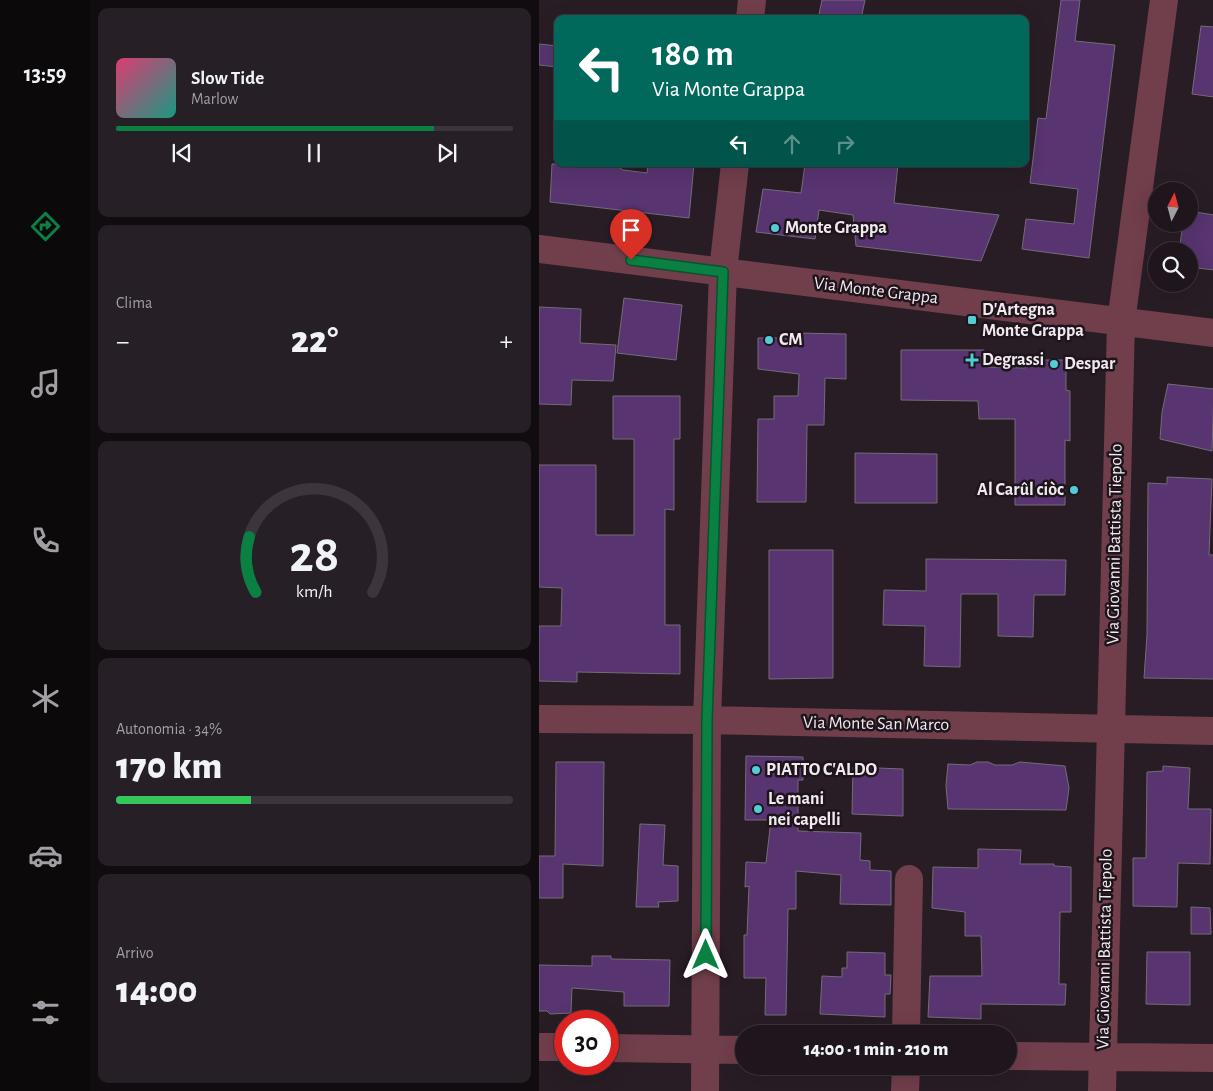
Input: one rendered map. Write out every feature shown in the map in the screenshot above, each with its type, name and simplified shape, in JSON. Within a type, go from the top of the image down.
[{"type":"street","points":[[750,15],[752,0]]},
{"type":"street","name":"Via Giovanni Battista Tiepolo","points":[[1102,1091],[1121,322],[1165,0]]},
{"type":"street","points":[[705,1091],[707,720],[723,272],[735,167]]},
{"type":"street","name":"Via Monte Grappa","points":[[539,249],[1213,333]]},
{"type":"street","name":"Via Monte San Marco","points":[[539,719],[707,720],[1213,731]]},
{"type":"street","points":[[906,1025],[909,879]]},
{"type":"street","points":[[539,1047],[554,1047]]},
{"type":"street","points":[[619,1048],[735,1050]]},
{"type":"street","points":[[1017,1056],[1213,1058]]},
{"type":"street","points":[[905,1091],[906,1075]]},
{"type":"building","points":[[822,0],[865,0],[862,15],[819,15]]},
{"type":"building","points":[[1061,0],[1080,0],[1075,41],[1115,45],[1089,258],[1022,249],[1026,219],[1074,224],[1078,189],[1030,183],[1038,118],[1046,119]]},
{"type":"building","points":[[1201,26],[1214,27],[1214,97],[1192,94]]},
{"type":"building","points":[[539,44],[554,46],[554,67],[539,65]]},
{"type":"building","points":[[552,164],[554,164],[554,167],[618,167],[623,170],[647,173],[648,167],[694,167],[689,218],[550,202]]},
{"type":"building","points":[[805,167],[898,167],[894,203],[999,215],[981,261],[856,246],[853,215],[819,210],[815,239],[756,232],[763,189],[801,193]]},
{"type":"building","points":[[1198,212],[1214,215],[1214,270],[1198,268],[1198,242],[1180,242],[1182,232],[1198,232]]},
{"type":"building","points":[[624,298],[682,305],[676,360],[617,353]]},
{"type":"building","points":[[539,307],[581,309],[580,343],[616,345],[613,381],[572,380],[571,405],[539,404]]},
{"type":"building","points":[[798,333],[846,334],[846,379],[825,378],[824,425],[807,425],[806,502],[757,502],[758,419],[774,419],[774,396],[798,396],[799,374],[758,369],[758,338],[798,338]]},
{"type":"building","points":[[901,350],[984,350],[984,367],[1025,368],[1025,360],[1066,360],[1066,390],[1070,391],[1070,441],[1065,440],[1065,505],[1015,505],[1015,419],[979,419],[978,401],[901,400]]},
{"type":"building","points":[[1168,384],[1214,389],[1212,451],[1160,439],[1162,412]]},
{"type":"building","points":[[613,396],[680,396],[680,439],[674,439],[674,510],[665,509],[665,625],[680,625],[680,674],[577,672],[577,682],[539,681],[539,626],[561,626],[562,588],[539,587],[539,465],[596,465],[596,535],[634,535],[634,439],[613,439]]},
{"type":"building","points":[[855,453],[937,454],[937,503],[855,503]]},
{"type":"building","points":[[1167,477],[1212,479],[1209,555],[1214,555],[1214,679],[1144,678],[1147,635],[1148,483],[1167,484]]},
{"type":"building","points":[[769,550],[833,550],[833,678],[769,679]]},
{"type":"building","points":[[926,559],[1066,560],[1065,595],[1034,595],[1033,637],[998,636],[998,594],[961,594],[960,667],[924,666],[925,626],[883,625],[884,590],[926,591]]},
{"type":"building","points":[[746,756],[803,757],[803,780],[798,780],[798,831],[861,833],[860,860],[870,861],[870,870],[891,871],[891,905],[840,904],[841,875],[796,871],[796,909],[788,909],[786,1015],[765,1015],[766,978],[744,978],[744,935],[747,935],[749,886],[745,887],[746,862],[766,863],[771,820],[745,820]]},
{"type":"building","points":[[556,762],[604,762],[603,866],[563,864],[563,898],[539,898],[539,856],[555,856]]},
{"type":"building","points":[[977,762],[988,762],[995,765],[1012,765],[1020,762],[1065,766],[1069,788],[1066,810],[948,809],[946,786],[948,764],[970,765]]},
{"type":"building","points":[[1163,766],[1190,768],[1188,809],[1211,809],[1210,864],[1178,863],[1177,907],[1133,906],[1133,858],[1146,858],[1147,772],[1163,771]]},
{"type":"building","points":[[853,767],[903,769],[903,816],[852,814]]},
{"type":"building","points":[[640,824],[665,825],[663,865],[678,866],[678,901],[658,902],[659,907],[636,907]]},
{"type":"building","points":[[978,849],[1021,850],[1020,864],[1054,864],[1054,866],[1071,867],[1071,912],[1060,912],[1059,984],[1066,984],[1065,1005],[981,1004],[981,1019],[928,1017],[930,976],[982,976],[981,936],[965,936],[965,912],[932,908],[933,867],[978,868]]},
{"type":"building","points":[[1191,907],[1210,908],[1211,934],[1191,934]]},
{"type":"building","points":[[847,952],[885,953],[885,975],[891,975],[890,994],[885,994],[885,1017],[820,1014],[822,976],[842,977],[842,968],[847,968]]},
{"type":"building","points":[[1147,952],[1190,952],[1190,1005],[1146,1004]]},
{"type":"building","points":[[592,956],[611,956],[611,959],[670,960],[669,1006],[624,1006],[624,992],[572,988],[571,1010],[554,1010],[554,1014],[550,1014],[547,1011],[539,1011],[539,965],[592,966]]},
{"type":"place","name":"Monte Grappa","points":[[775,228]]},
{"type":"place","name":"D'Artegna Monte Grappa","points":[[972,320]]},
{"type":"place","name":"CM","points":[[769,340]]},
{"type":"place","name":"Degrassi","points":[[972,360]]},
{"type":"place","name":"Despar","points":[[1054,364]]},
{"type":"place","name":"Al Carûl ciòc","points":[[1074,490]]},
{"type":"place","name":"PIATTO C'ALDO","points":[[756,770]]},
{"type":"place","name":"Le mani nei capelli","points":[[758,809]]},
{"type":"route","points":[[631,260],[723,272],[707,720],[706,955]]}]
